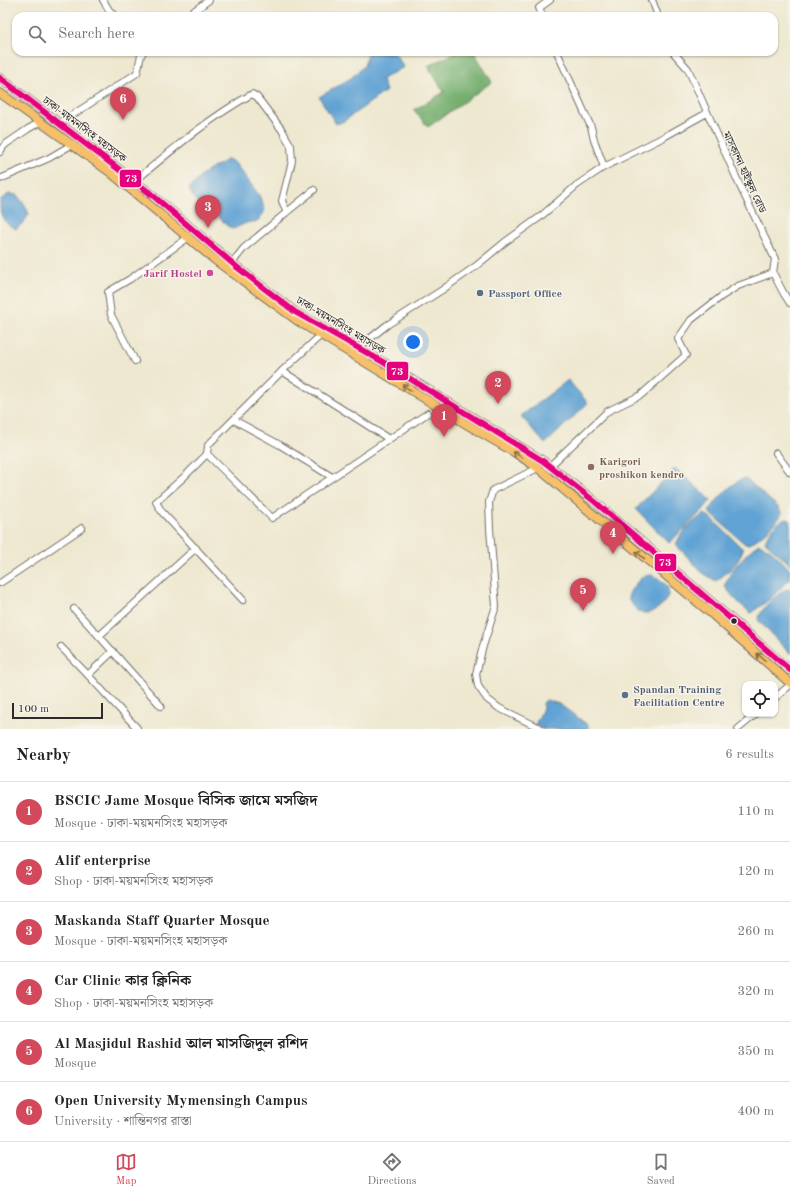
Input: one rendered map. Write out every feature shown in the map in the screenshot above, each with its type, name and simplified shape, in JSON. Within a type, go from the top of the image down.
[{"type":"main road","name":"ঢাকা-ময়মনসিংহ মহাসড়ক","points":[[0,78],[135,181],[232,263],[296,312],[358,348],[550,466],[594,501],[790,670]]},
{"type":"main road","name":"ঢাকা-ময়মনসিংহ মহাসড়ক","points":[[0,94],[73,144],[110,172],[215,260],[320,336],[514,452],[538,468],[713,615],[790,684]]},
{"type":"street","points":[[103,0],[111,12]]},
{"type":"street","points":[[192,12],[209,0]]},
{"type":"street","points":[[540,12],[539,8],[550,0]]},
{"type":"street","points":[[652,0],[656,12]]},
{"type":"street","points":[[60,123],[137,73],[141,56]]},
{"type":"street","points":[[559,56],[592,127],[594,140],[604,167]]},
{"type":"street","name":"মাসকান্দা হাইস্কুল রোড","points":[[677,56],[688,69],[740,186],[775,258],[773,272],[790,303]]},
{"type":"street","points":[[135,181],[184,140],[239,101],[252,94],[257,97],[282,130],[291,146],[292,161],[282,201],[287,212]]},
{"type":"street","points":[[358,348],[386,325],[442,290],[476,266],[505,242],[540,217],[577,185],[604,167],[662,138],[707,113]]},
{"type":"street","points":[[0,152],[6,144],[40,122]]},
{"type":"street","points":[[0,179],[49,158],[73,144]]},
{"type":"street","points":[[232,263],[244,248],[314,190]]},
{"type":"street","points":[[135,361],[111,315],[108,292],[130,279],[189,238]]},
{"type":"street","points":[[550,466],[608,411],[641,395],[686,355],[678,339],[691,320],[722,296],[738,286],[773,272]]},
{"type":"street","points":[[243,600],[162,512],[156,502],[207,454],[208,445],[282,371],[320,336]]},
{"type":"street","points":[[282,371],[388,440]]},
{"type":"street","points":[[207,454],[272,518],[428,413]]},
{"type":"street","points":[[234,420],[280,445],[332,477]]},
{"type":"street","points":[[776,454],[790,472]]},
{"type":"street","points":[[538,468],[493,490],[489,502],[496,606],[476,674],[478,686],[487,699],[499,708],[542,729]]},
{"type":"street","points":[[0,583],[82,528]]},
{"type":"street","points":[[100,636],[196,548]]},
{"type":"street","points":[[74,609],[100,636],[161,706]]},
{"type":"street","points":[[61,647],[137,728]]},
{"type":"street","points":[[88,675],[113,651]]},
{"type":"street","points":[[778,695],[790,684]]},
{"type":"street","points":[[738,729],[752,717]]},
{"type":"green space","points":[[449,56],[476,56],[492,82],[428,127],[414,110],[444,92],[428,66]]},
{"type":"water","points":[[367,56],[397,56],[404,67],[382,79],[386,91],[344,121],[336,124],[319,97],[351,78],[364,66]]},
{"type":"water","points":[[228,159],[235,163],[259,195],[265,210],[261,218],[255,222],[247,223],[233,229],[226,225],[212,210],[198,203],[189,189],[203,174]]},
{"type":"water","points":[[9,194],[17,195],[25,205],[29,214],[24,222],[16,229],[4,220],[0,209],[0,200]]},
{"type":"water","points":[[568,380],[588,403],[545,444],[521,416]]},
{"type":"water","points":[[675,468],[711,500],[703,510],[669,543],[636,509]]},
{"type":"water","points":[[745,478],[778,507],[781,512],[779,518],[768,530],[754,541],[747,544],[745,544],[709,512],[724,492]]},
{"type":"water","points":[[704,514],[710,517],[743,549],[736,564],[716,581],[703,573],[676,545],[680,536],[687,528]]},
{"type":"water","points":[[786,519],[790,520],[790,564],[765,542],[773,528],[779,522]]},
{"type":"water","points":[[759,544],[772,551],[790,570],[789,580],[770,599],[751,613],[737,601],[725,586],[730,575],[739,563],[754,547]]},
{"type":"water","points":[[652,575],[666,585],[668,589],[667,598],[657,609],[652,612],[644,613],[636,609],[628,598],[637,582],[645,576]]},
{"type":"water","points":[[788,589],[790,590],[790,654],[758,620],[762,611],[770,602],[779,594]]},
{"type":"water","points":[[546,700],[559,704],[588,725],[589,729],[543,729],[535,725]]},
{"type":"transit line","name":"73","points":[[0,78],[151,194],[238,268],[295,312],[383,362],[543,461],[594,501],[790,670]]},
{"type":"place","name":"Open University Mymensingh Campus","points":[[123,120]]},
{"type":"place","name":"Maskanda Staff Quarter Mosque","points":[[208,228]]},
{"type":"place","name":"Jarif Hostel","points":[[210,273]]},
{"type":"place","name":"Passport Office","points":[[480,293]]},
{"type":"place","name":"Alif enterprise","points":[[498,404]]},
{"type":"place","name":"BSCIC Jame Mosque বিসিক জামে মসজিদ","points":[[444,437]]},
{"type":"place","name":"Karigori proshikon kendro","points":[[591,467]]},
{"type":"place","name":"Car Clinic কার ক্লিনিক","points":[[613,554]]},
{"type":"place","name":"Al Masjidul Rashid আল মাসজিদুল রশিদ","points":[[583,611]]},
{"type":"place","name":"Spandan Training Facilitation Centre","points":[[625,695]]}]
